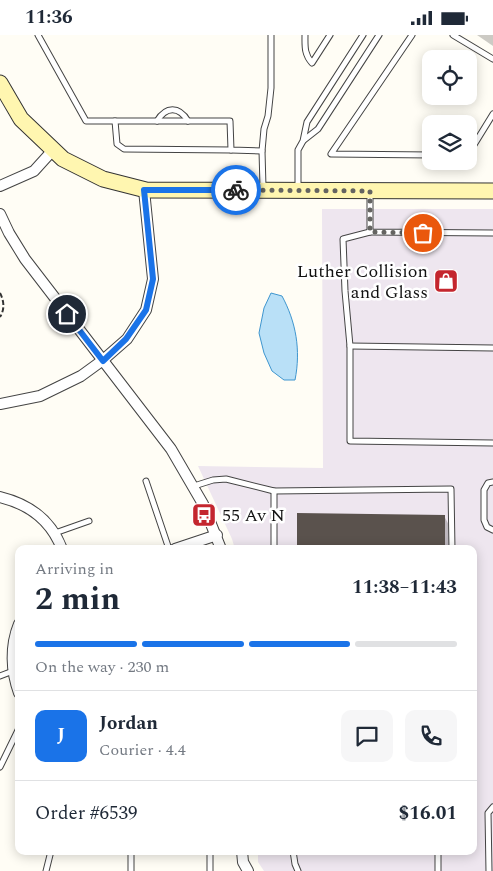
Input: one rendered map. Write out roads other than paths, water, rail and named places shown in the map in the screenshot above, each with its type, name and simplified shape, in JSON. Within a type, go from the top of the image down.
[{"type":"street","points":[[0,83],[21,119],[63,159],[103,179],[144,190],[493,191]]},
{"type":"street","points":[[0,186],[34,171],[53,150]]},
{"type":"street","points":[[0,404],[40,396],[81,376],[103,361],[126,339],[146,310],[153,279],[144,190]]},
{"type":"street","points":[[0,214],[9,233],[26,259],[171,449],[194,486],[220,545]]},
{"type":"street","points":[[0,497],[14,500],[32,510],[48,523],[60,545]]},
{"type":"street","points":[[189,545],[217,535]]},
{"type":"street","points":[[15,637],[13,643],[13,671],[15,678]]},
{"type":"street","points":[[243,855],[248,871]]},
{"type":"lane","points":[[38,35],[86,121],[230,121],[231,150]]},
{"type":"lane","points":[[263,190],[262,151],[271,88],[271,35]]},
{"type":"lane","points":[[304,35],[305,52],[307,58],[312,63],[330,35]]},
{"type":"lane","points":[[304,141],[307,122],[363,35]]},
{"type":"lane","points":[[298,191],[298,150],[304,141],[318,129],[380,35]]},
{"type":"lane","points":[[412,35],[331,154],[422,155]]},
{"type":"lane","points":[[453,35],[493,59]]},
{"type":"lane","points":[[157,121],[166,111],[176,110],[183,113],[188,121]]},
{"type":"lane","points":[[477,140],[493,114]]},
{"type":"lane","points":[[115,121],[116,144],[124,149],[262,151]]},
{"type":"lane","points":[[370,191],[370,232]]},
{"type":"lane","points":[[493,233],[370,232],[343,239],[350,346],[350,441],[493,443]]},
{"type":"lane","points":[[350,346],[493,348]]},
{"type":"lane","points":[[194,486],[213,480],[226,479],[274,491],[451,489],[452,545]]},
{"type":"lane","points":[[146,481],[168,545]]},
{"type":"lane","points":[[493,482],[488,483],[484,490],[484,520],[488,527],[493,530]]},
{"type":"lane","points":[[274,491],[274,545]]},
{"type":"lane","points":[[55,533],[89,521]]},
{"type":"lane","points":[[0,675],[13,671]]},
{"type":"lane","points":[[0,767],[15,736]]},
{"type":"lane","points":[[490,868],[488,813],[493,807]]},
{"type":"lane","points":[[46,871],[50,855]]},
{"type":"lane","points":[[131,855],[131,871]]},
{"type":"lane","points":[[210,855],[210,871]]},
{"type":"lane","points":[[293,855],[294,864],[298,871]]},
{"type":"lane","points":[[438,855],[438,871]]},
{"type":"water","points":[[271,293],[282,296],[294,326],[297,347],[295,380],[284,380],[272,371],[264,353],[259,333],[264,308]]},
{"type":"place","name":"Luther Collision and Glass","points":[[446,281]]},
{"type":"place","name":"55 Av N","points":[[204,515]]}]
